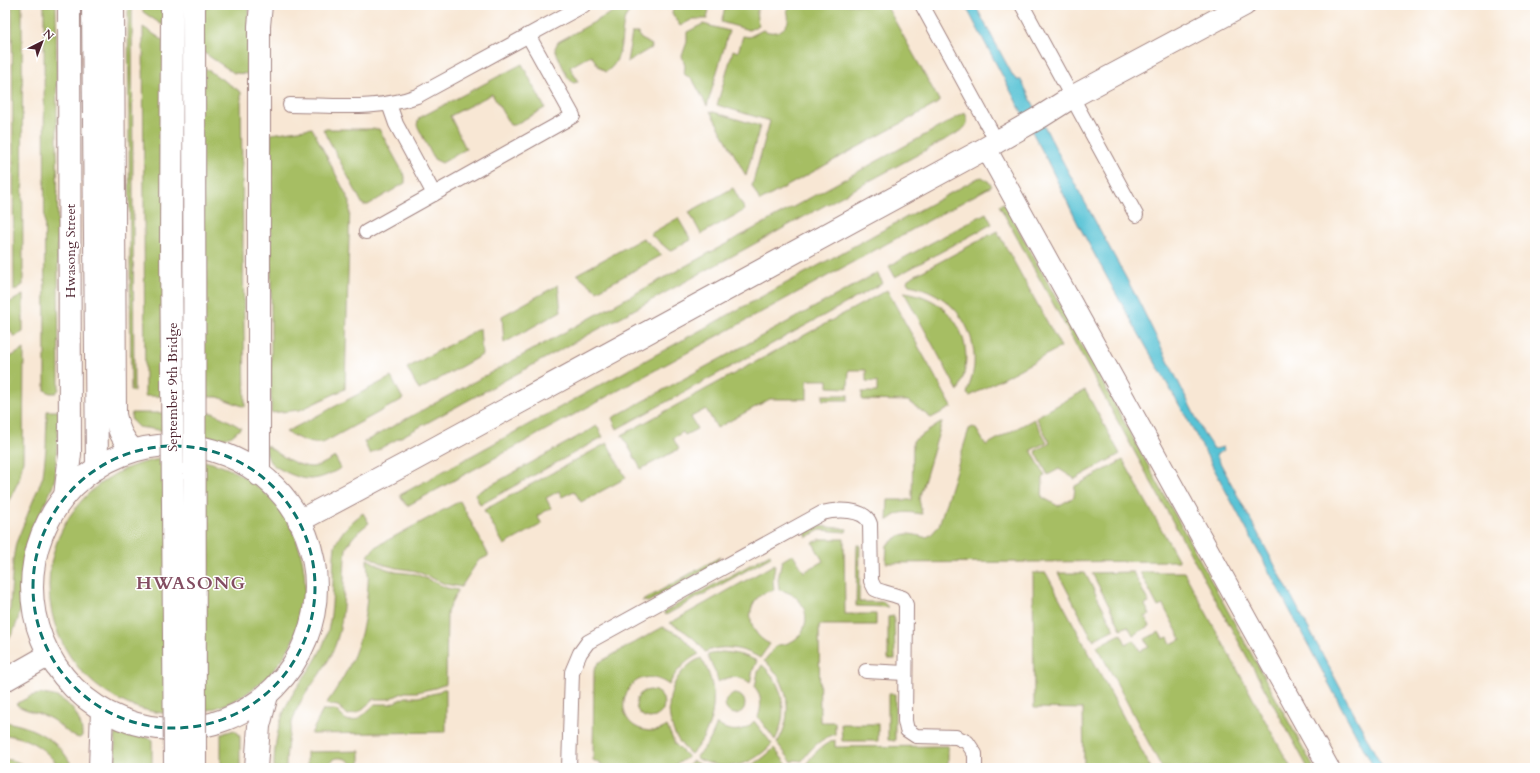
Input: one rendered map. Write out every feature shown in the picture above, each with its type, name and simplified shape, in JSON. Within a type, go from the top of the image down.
[{"type":"main road","name":"Hwasong Street","points":[[65,496],[70,454],[69,5]]},
{"type":"main road","points":[[93,5],[97,468]]},
{"type":"main road","points":[[113,5],[115,415],[119,432],[126,443],[133,450]]},
{"type":"main road","name":"September 9th Bridge","points":[[172,5],[171,244],[175,768]]},
{"type":"main road","name":"September 9th Bridge","points":[[194,5],[195,768]]},
{"type":"main road","points":[[259,475],[259,26],[261,5]]},
{"type":"main road","points":[[299,521],[992,145],[1033,122],[1072,97],[1244,5]]},
{"type":"main road","points":[[175,446],[198,448],[220,453],[242,462],[259,475],[277,491],[299,521],[310,549],[316,573],[312,622],[293,665],[267,695],[240,713],[219,722],[195,728],[171,729],[147,727],[124,720],[102,710],[82,695],[65,678],[49,655],[41,637],[34,614],[32,566],[46,524],[58,505],[79,481],[97,468],[111,459],[133,450],[154,447],[175,446]]},
{"type":"main road","points":[[5,680],[49,655]]},
{"type":"main road","points":[[256,768],[259,726],[267,695]]},
{"type":"main road","points":[[100,768],[102,710]]},
{"type":"street","points":[[290,105],[389,104],[401,102],[417,96],[584,5]]},
{"type":"street","points":[[922,5],[992,145],[1329,768]]},
{"type":"street","points":[[1022,5],[1136,215]]},
{"type":"street","points":[[366,232],[573,116],[528,35]]},
{"type":"street","points":[[389,104],[396,124],[434,194]]},
{"type":"street","points":[[569,768],[572,672],[580,653],[588,642],[822,513],[831,510],[843,510],[864,514],[868,518],[870,524],[871,581],[874,589],[902,598],[906,605],[905,721],[907,730],[916,736],[956,737],[967,742],[975,754],[975,768]]},
{"type":"street","points":[[866,671],[905,673]]},
{"type":"highlighted area","points":[[175,446],[220,453],[242,462],[277,491],[302,527],[316,573],[312,622],[293,665],[267,695],[240,713],[195,728],[147,727],[102,710],[65,678],[49,655],[34,613],[32,566],[38,545],[58,505],[79,481],[111,459],[133,450]]},
{"type":"green space","points":[[12,5],[22,5],[23,285],[14,291]]},
{"type":"green space","points":[[44,5],[56,5],[59,389],[56,393],[50,393],[45,390]]},
{"type":"green space","points":[[128,5],[132,5],[134,392],[131,391]]},
{"type":"green space","points":[[143,5],[249,5],[249,74],[234,73],[143,12]]},
{"type":"green space","points":[[625,5],[647,5],[635,8],[627,15],[624,21],[618,57],[613,65],[606,72],[599,67],[591,55],[570,67],[578,82],[573,83],[567,76],[556,52],[555,48],[558,42]]},
{"type":"green space","points":[[674,5],[710,5],[707,19],[693,19],[680,26],[672,13]]},
{"type":"green space","points":[[726,5],[761,5],[757,15],[759,25],[749,30],[721,22]]},
{"type":"green space","points":[[795,5],[886,5],[940,102],[760,201],[752,186],[770,121],[717,105],[733,50],[738,52],[743,36],[749,37],[763,30],[774,32],[783,29],[788,21],[787,10]]},
{"type":"green space","points":[[703,24],[729,31],[707,106],[693,80],[684,74],[685,66],[682,56],[687,42],[687,32]]},
{"type":"green space","points":[[143,27],[241,92],[245,407],[218,397],[145,396]]},
{"type":"green space","points":[[632,33],[639,33],[640,38],[652,45],[651,48],[627,62]]},
{"type":"green space","points":[[522,64],[545,108],[514,125],[510,125],[492,94],[450,116],[466,149],[442,163],[434,159],[417,125],[419,118]]},
{"type":"green space","points":[[710,111],[760,126],[746,176]]},
{"type":"green space","points":[[965,113],[967,123],[961,131],[370,454],[364,442]]},
{"type":"green space","points":[[312,128],[350,202],[345,389],[300,410],[271,413],[271,134]]},
{"type":"green space","points":[[323,129],[379,129],[405,176],[405,183],[368,205],[363,205]]},
{"type":"green space","points":[[982,177],[992,186],[407,506],[400,495],[978,178]]},
{"type":"green space","points":[[733,188],[745,210],[701,234],[689,212]]},
{"type":"green space","points":[[1004,203],[1314,768],[1308,768],[999,205]]},
{"type":"green space","points":[[986,213],[992,224],[895,277],[889,266]]},
{"type":"green space","points":[[678,218],[691,240],[670,251],[650,234]]},
{"type":"green space","points":[[997,231],[1061,347],[970,396],[967,394],[974,366],[974,351],[971,337],[965,324],[958,313],[948,303],[923,289],[909,285],[907,282],[908,279]]},
{"type":"green space","points":[[643,238],[662,255],[597,291],[577,274]]},
{"type":"green space","points":[[877,273],[883,283],[617,429],[612,418]]},
{"type":"green space","points":[[558,285],[561,311],[504,343],[502,316]]},
{"type":"green space","points":[[887,290],[952,407],[931,418],[908,401],[862,400],[862,392],[877,392],[877,382],[866,381],[866,370],[849,370],[848,388],[828,387],[828,380],[807,380],[807,399],[770,399],[717,428],[706,409],[691,417],[697,429],[685,435],[683,432],[673,438],[679,449],[641,469],[622,435]]},
{"type":"green space","points":[[904,292],[922,296],[937,304],[949,314],[958,326],[964,341],[966,357],[964,374],[958,391]]},
{"type":"green space","points":[[23,295],[23,332],[14,337],[5,321],[5,305]]},
{"type":"green space","points":[[480,328],[482,355],[419,390],[407,368]]},
{"type":"green space","points":[[24,349],[23,461],[19,480],[5,509],[5,360]]},
{"type":"green space","points":[[391,377],[403,399],[323,443],[308,442],[286,432]]},
{"type":"green space","points":[[1085,390],[1120,454],[1075,479],[1059,469],[1048,475],[1035,451],[1050,443],[1036,417]]},
{"type":"green space","points":[[823,395],[848,395],[848,400],[823,400]]},
{"type":"green space","points":[[47,411],[59,411],[55,478],[30,540],[23,573],[22,597],[18,620],[13,632],[5,644],[5,623],[10,609],[13,560],[16,543],[43,476],[46,449]]},
{"type":"green space","points":[[132,413],[213,413],[241,428],[232,436],[222,439],[138,427],[131,418]]},
{"type":"green space","points":[[1034,419],[1047,442],[1031,450],[1045,476],[1043,478],[1042,497],[1058,506],[1074,497],[1075,486],[1123,460],[1179,561],[886,563],[887,545],[893,540],[906,534],[927,537],[931,535],[939,525],[969,429],[973,427],[976,429],[986,445]]},
{"type":"green space","points":[[942,422],[919,499],[922,514],[899,513],[887,521],[888,500],[912,500],[913,441]]},
{"type":"green space","points":[[597,426],[603,437],[480,505],[475,494]]},
{"type":"green space","points":[[607,443],[626,478],[581,502],[574,491],[562,497],[559,491],[546,498],[551,508],[537,516],[542,524],[504,545],[484,510]]},
{"type":"green space","points":[[266,445],[300,465],[312,467],[335,457],[341,468],[327,475],[316,478],[302,478],[279,469],[271,463],[267,454]]},
{"type":"green space","points":[[177,458],[214,464],[237,473],[258,487],[276,505],[290,526],[295,537],[302,561],[305,586],[299,623],[290,646],[276,667],[258,685],[237,699],[226,704],[202,711],[177,714],[140,708],[117,699],[96,685],[78,667],[64,646],[59,635],[52,611],[49,586],[55,549],[64,526],[78,505],[96,487],[117,473],[128,468],[152,461]]},
{"type":"green space","points":[[460,501],[488,554],[488,556],[478,561],[461,587],[445,584],[416,571],[385,565],[368,556],[375,547]]},
{"type":"green space","points":[[363,513],[369,523],[353,538],[346,549],[342,620],[333,652],[297,710],[289,734],[286,768],[274,768],[276,741],[283,713],[291,697],[314,662],[325,640],[331,617],[335,546],[346,528]]},
{"type":"green space","points":[[819,526],[847,529],[846,532],[820,530],[807,537],[805,533]]},
{"type":"green space","points":[[820,539],[844,539],[845,614],[876,614],[876,625],[819,625],[820,722],[835,722],[835,734],[816,744],[802,761],[795,760],[792,762],[777,743],[786,722],[787,699],[784,688],[773,669],[764,661],[777,645],[789,643],[798,637],[804,629],[806,619],[800,601],[791,594],[779,590],[778,579],[782,561],[793,554],[804,572],[823,561],[813,543]]},
{"type":"green space","points":[[857,545],[860,545],[859,602],[883,602],[888,607],[856,606]]},
{"type":"green space","points":[[770,554],[771,557],[666,615],[664,612]]},
{"type":"green space","points":[[720,557],[715,564],[648,602],[642,601]]},
{"type":"green space","points":[[367,559],[384,568],[396,572],[416,574],[447,588],[458,590],[447,612],[446,684],[417,692],[405,692],[389,699],[374,699],[359,712],[348,715],[338,706],[326,704],[351,661],[361,634],[367,602]]},
{"type":"green space","points":[[775,564],[773,579],[774,590],[764,593],[757,598],[752,606],[751,623],[761,638],[770,644],[760,658],[733,648],[719,648],[705,652],[690,635],[670,623]]},
{"type":"green space","points":[[1133,572],[1149,603],[1145,605],[1150,615],[1145,617],[1150,626],[1133,635],[1128,626],[1121,629],[1092,573]]},
{"type":"green space","points":[[1140,572],[1184,572],[1291,768],[1162,768],[1097,646],[1121,634],[1126,644],[1134,640],[1140,651],[1149,647],[1145,639],[1159,632],[1163,639],[1168,637],[1171,644],[1181,639],[1163,605],[1158,607]]},
{"type":"green space","points":[[1033,573],[1046,573],[1151,768],[1084,768],[1083,709],[1034,708]]},
{"type":"green space","points":[[1058,573],[1085,573],[1114,629],[1093,640]]},
{"type":"green space","points":[[894,616],[895,659],[888,659],[888,617]]},
{"type":"green space","points":[[663,627],[680,635],[699,654],[681,667],[669,685],[655,678],[643,678],[633,684],[626,693],[624,704],[625,715],[632,724],[644,730],[656,731],[667,726],[675,744],[688,757],[671,768],[607,768],[593,760],[594,670],[598,663]]},
{"type":"green space","points":[[722,652],[748,657],[757,661],[750,683],[746,680],[734,677],[726,678],[718,682],[716,673],[707,655]]},
{"type":"green space","points":[[701,658],[711,682],[713,708],[706,732],[691,754],[681,743],[674,731],[670,717],[669,703],[672,689],[678,677],[688,666]]},
{"type":"green space","points":[[762,665],[775,681],[782,700],[782,720],[775,740],[758,717],[761,702],[755,687],[758,672]]},
{"type":"green space","points":[[446,689],[446,732],[311,734],[323,710],[335,710],[349,721],[362,716],[375,704],[390,704],[406,697],[418,697],[436,693]]},
{"type":"green space","points":[[650,690],[660,694],[664,704],[660,714],[650,718],[640,714],[636,704],[640,694]]},
{"type":"green space","points":[[40,694],[57,697],[68,704],[79,719],[82,731],[82,736],[80,738],[73,736],[47,717],[22,708],[16,704],[31,696]]},
{"type":"green space","points":[[731,694],[739,694],[745,700],[745,708],[739,714],[731,714],[725,708],[725,700]]},
{"type":"green space","points":[[888,694],[895,694],[895,741],[888,740]]},
{"type":"green space","points":[[754,721],[772,744],[754,758],[745,763],[727,766],[717,765],[696,758],[710,740],[717,724],[726,729],[741,730],[746,728]]},
{"type":"green space","points":[[5,722],[26,727],[45,736],[68,758],[73,768],[60,768],[49,755],[36,745],[22,738],[5,735]]},
{"type":"green space","points":[[841,724],[878,724],[878,741],[842,741]]},
{"type":"green space","points":[[119,730],[152,739],[152,768],[115,768],[115,739],[117,731]]},
{"type":"green space","points":[[234,730],[239,734],[240,738],[240,768],[221,768],[221,734]]},
{"type":"green space","points":[[835,740],[835,747],[948,746],[948,768],[810,768],[807,763],[819,749]]},
{"type":"green space","points":[[774,748],[788,766],[787,768],[745,768],[761,760]]},
{"type":"green space","points":[[360,751],[360,768],[354,768],[348,760],[340,758],[333,759],[327,768],[307,768],[307,752]]},
{"type":"green space","points":[[5,759],[15,761],[31,768],[5,768]]},
{"type":"green space","points":[[693,761],[707,768],[684,768]]},
{"type":"water","points":[[965,5],[975,5],[1013,76],[1017,80],[1021,80],[1056,149],[1138,300],[1205,436],[1213,448],[1216,449],[1223,447],[1224,450],[1216,455],[1383,768],[1374,768],[1189,422],[1078,224],[1045,156]]},
{"type":"district","name":"HWASONG","points":[[191,583]]}]
